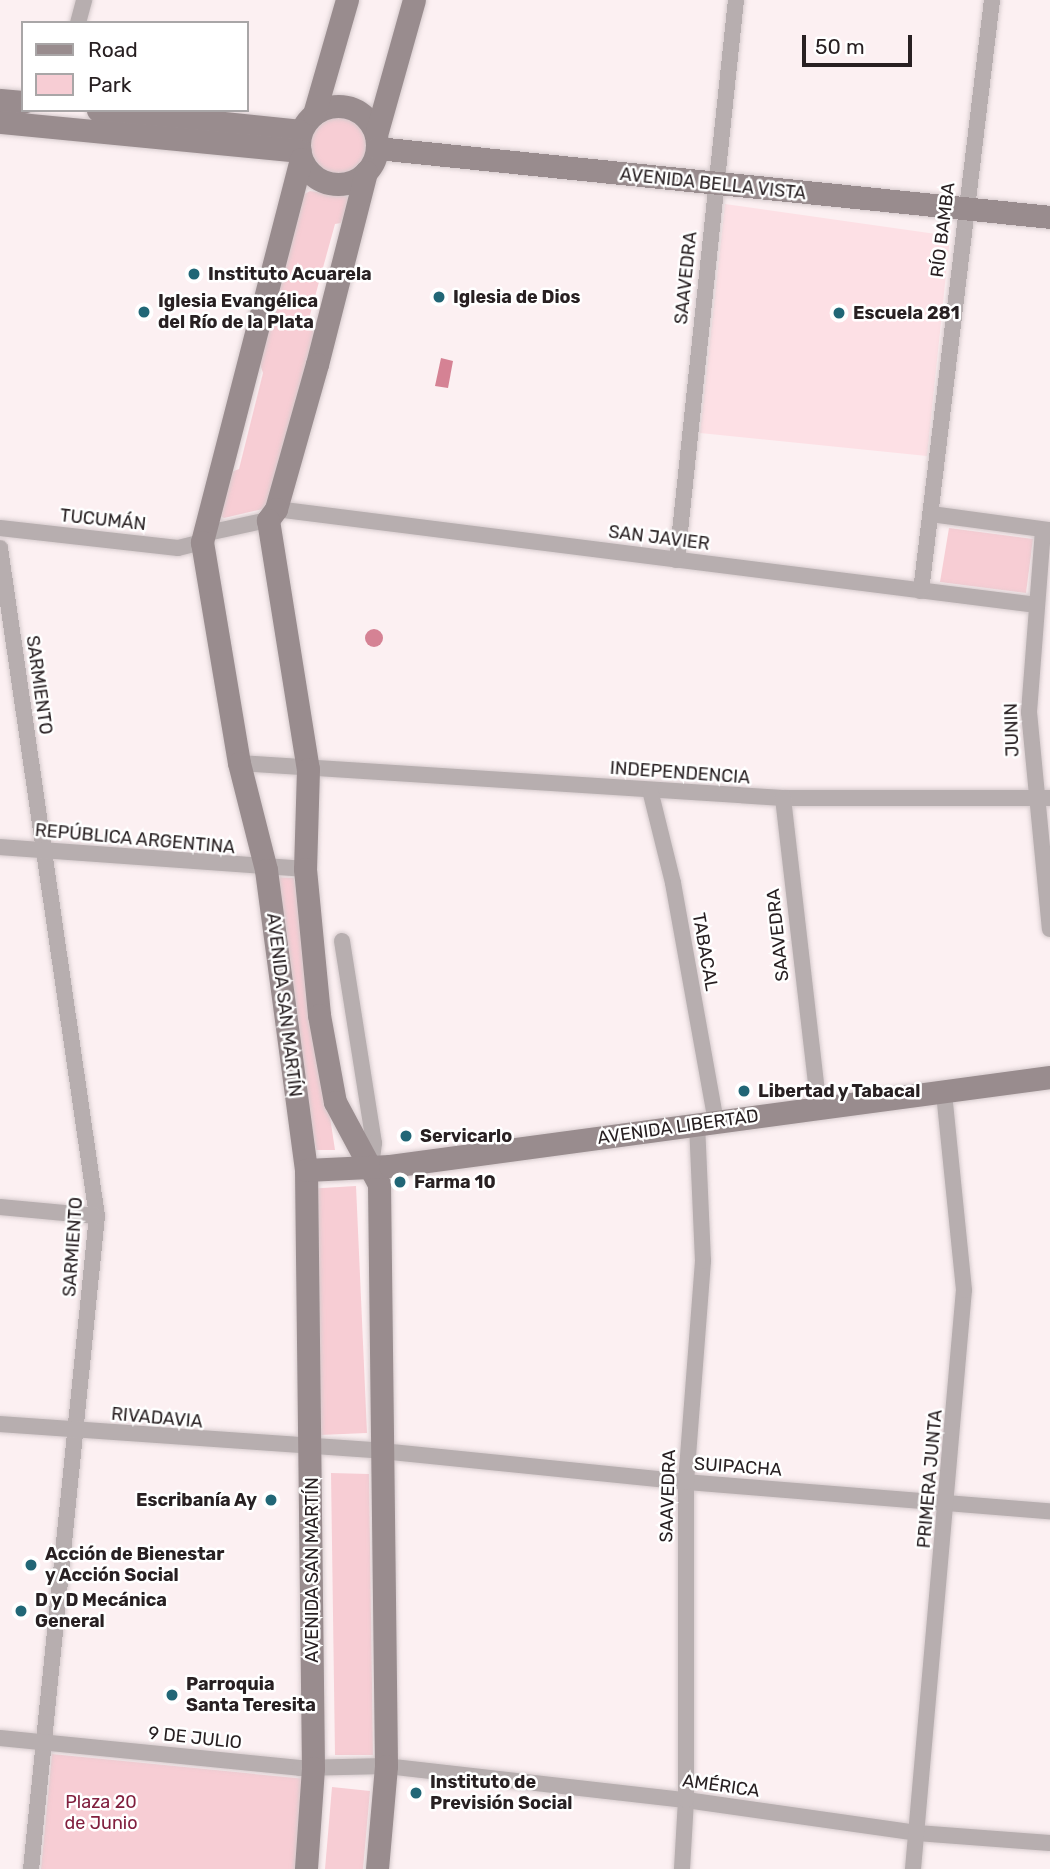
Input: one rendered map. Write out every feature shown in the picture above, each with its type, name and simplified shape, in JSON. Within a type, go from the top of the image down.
[{"type":"main road","name":"AVENIDA SAN MARTÍN","points":[[306,1869],[313,1768],[306,1170],[266,870],[239,763],[202,538],[304,138],[347,0]]},
{"type":"main road","points":[[304,138],[308,169],[328,183],[342,184],[366,172],[414,0]]},
{"type":"main road","points":[[0,100],[21,102]]},
{"type":"main road","points":[[0,122],[53,118],[304,138],[337,105],[361,113],[376,142]]},
{"type":"main road","points":[[113,112],[304,138]]},
{"type":"main road","name":"AVENIDA BELLA VISTA","points":[[376,142],[715,186],[1050,217]]},
{"type":"main road","name":"AVENIDA SAN MARTÍN","points":[[366,172],[272,514],[308,769],[305,869],[318,1014],[335,1102],[379,1184],[386,1766],[377,1869]]},
{"type":"main road","name":"AVENIDA LIBERTAD","points":[[306,1170],[371,1166],[1050,1077]]},
{"type":"street","points":[[79,21],[84,0]]},
{"type":"street","name":"SAAVEDRA","points":[[677,559],[736,0]]},
{"type":"street","name":"RÍO BAMBA","points":[[920,591],[931,514],[964,208],[992,0]]},
{"type":"street","name":"SAN JAVIER","points":[[202,538],[272,514],[677,559],[1037,605]]},
{"type":"street","points":[[931,514],[1046,530]]},
{"type":"street","name":"TUCUMÁN","points":[[0,528],[178,548],[202,538]]},
{"type":"street","name":"JUNIN","points":[[1046,530],[1029,712],[1042,797],[1050,929]]},
{"type":"street","name":"SARMIENTO","points":[[0,548],[97,1216],[31,1869]]},
{"type":"street","name":"INDEPENDENCIA","points":[[239,763],[783,798],[1042,797]]},
{"type":"street","name":"TABACAL","points":[[650,790],[673,883],[707,1123]]},
{"type":"street","name":"SAAVEDRA","points":[[783,798],[819,1108]]},
{"type":"street","name":"REPÚBLICA ARGENTINA","points":[[0,847],[266,870],[305,869]]},
{"type":"street","points":[[342,941],[374,1143],[371,1166]]},
{"type":"street","name":"PRIMERA JUNTA","points":[[913,1869],[948,1502],[964,1290],[944,1092]]},
{"type":"street","name":"SAAVEDRA","points":[[681,1869],[686,1800],[686,1482],[703,1261],[707,1123]]},
{"type":"street","points":[[0,1207],[97,1216]]},
{"type":"street","name":"RIVADAVIA","points":[[0,1424],[311,1450],[382,1451]]},
{"type":"street","name":"SUIPACHA","points":[[382,1451],[686,1482],[1050,1511]]},
{"type":"street","name":"9 DE JULIO","points":[[0,1738],[313,1768],[386,1766]]},
{"type":"street","name":"AMÉRICA","points":[[386,1766],[686,1800],[917,1833],[1050,1843]]},
{"type":"shaded area","points":[[725,204],[950,236],[927,456],[700,433]]},
{"type":"shaded area","points":[[441,358],[453,361],[448,388],[435,386]]},
{"type":"shaded area","points":[[370,629],[378,629],[383,638],[381,645],[370,647],[365,642],[365,634]]},
{"type":"green space","points":[[338,116],[349,118],[362,129],[367,145],[365,156],[354,169],[338,174],[327,172],[314,161],[309,145],[311,134],[322,121]]},
{"type":"green space","points":[[310,191],[350,197],[341,223],[335,224],[308,322],[314,333],[269,501],[263,509],[224,518],[220,516],[226,474],[239,469],[263,373],[256,352],[303,195]]},
{"type":"green space","points":[[949,528],[1033,539],[1026,593],[940,582]]},
{"type":"green space","points":[[269,877],[294,878],[335,1150],[316,1150]]},
{"type":"green space","points":[[356,1186],[367,1433],[320,1435],[306,1189]]},
{"type":"green space","points":[[331,1473],[369,1474],[373,1755],[335,1755]]},
{"type":"green space","name":"Plaza 20 de Junio","points":[[52,1754],[306,1779],[298,1869],[41,1869]]},
{"type":"green space","points":[[332,1787],[370,1791],[363,1869],[325,1869]]},
{"type":"place","name":"Instituto Acuarela","points":[[194,274]]},
{"type":"place","name":"Iglesia de Dios","points":[[439,297]]},
{"type":"place","name":"Iglesia Evangélica del Río de la Plata","points":[[144,312]]},
{"type":"place","name":"Escuela 281","points":[[839,313]]},
{"type":"place","name":"Libertad y Tabacal","points":[[744,1091]]},
{"type":"place","name":"Servicarlo","points":[[406,1136]]},
{"type":"place","name":"Farma 10","points":[[400,1182]]},
{"type":"place","name":"Escribanía Ay","points":[[271,1500]]},
{"type":"place","name":"Acción de Bienestar y Acción Social","points":[[31,1565]]},
{"type":"place","name":"D y D Mecánica General","points":[[21,1611]]},
{"type":"place","name":"Parroquia Santa Teresita","points":[[172,1695]]},
{"type":"place","name":"Instituto de Previsión Social","points":[[416,1793]]}]
